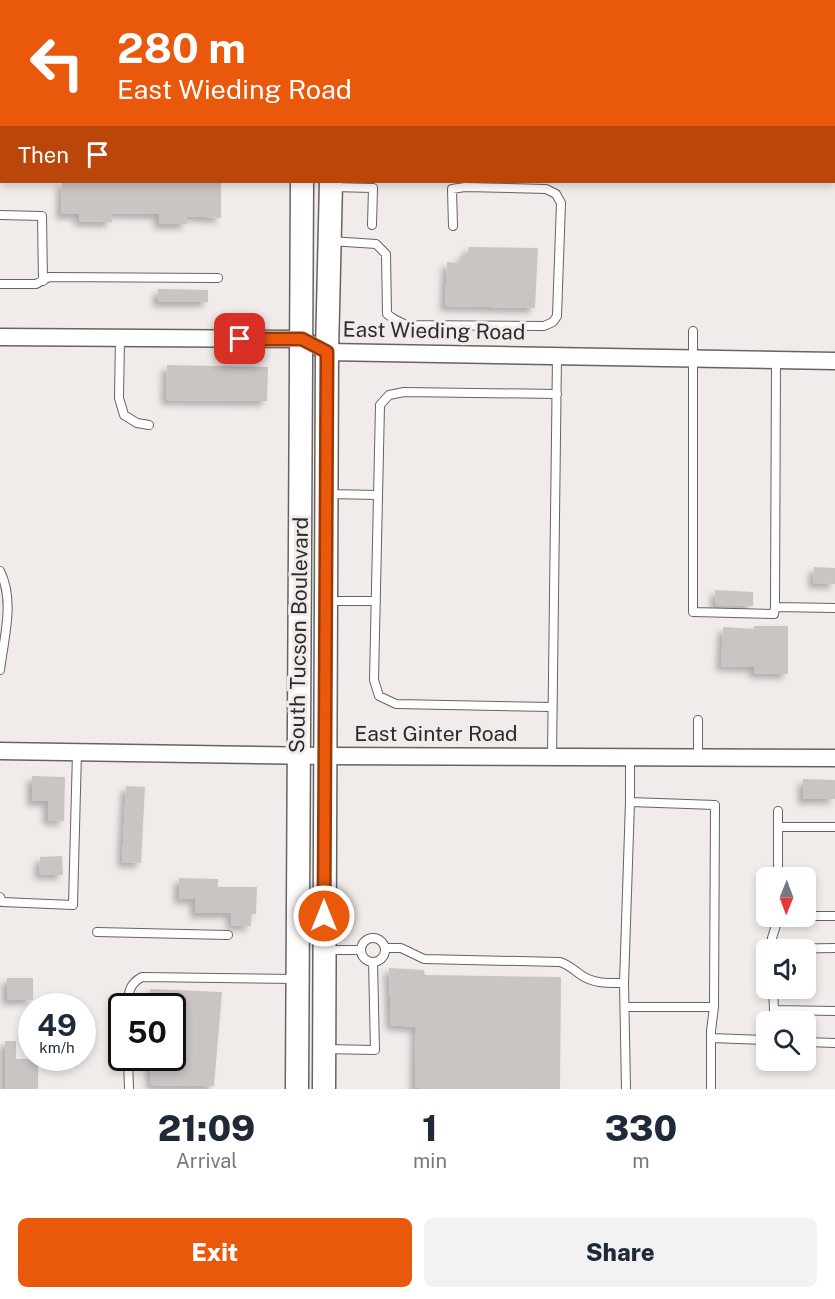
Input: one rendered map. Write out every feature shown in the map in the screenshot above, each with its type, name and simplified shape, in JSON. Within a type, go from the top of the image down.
[{"type":"main road","name":"South Tucson Boulevard","points":[[297,1089],[297,756],[302,183]]},
{"type":"main road","name":"South Tucson Boulevard","points":[[324,1089],[327,352],[331,184]]},
{"type":"street","name":"East Wieding Road","points":[[0,337],[302,339],[327,352],[835,361]]},
{"type":"street","name":"East Ginter Road","points":[[0,751],[297,756],[835,758]]},
{"type":"lane","points":[[331,184],[373,189],[372,225]]},
{"type":"lane","points":[[329,242],[375,244],[386,254],[387,314],[406,325],[544,326],[553,322],[557,316],[561,203],[556,194],[546,189],[465,187],[452,189],[453,226]]},
{"type":"lane","points":[[0,215],[42,216],[43,281]]},
{"type":"lane","points":[[0,284],[36,284],[50,277],[218,279]]},
{"type":"lane","points":[[693,331],[693,612],[698,622]]},
{"type":"lane","points":[[120,338],[119,398],[124,415],[137,423],[149,425]]},
{"type":"lane","points":[[552,757],[557,356]]},
{"type":"lane","points":[[693,612],[774,614],[776,360]]},
{"type":"lane","points":[[552,707],[396,704],[379,696],[374,680],[380,405],[389,395],[404,392],[556,394]]},
{"type":"lane","points":[[326,494],[378,495]]},
{"type":"lane","points":[[0,571],[6,583],[8,607],[0,670]]},
{"type":"lane","points":[[326,601],[376,601]]},
{"type":"lane","points":[[775,607],[835,608]]},
{"type":"lane","points":[[698,720],[698,757]]},
{"type":"lane","points":[[0,897],[2,902],[73,905],[77,752]]},
{"type":"lane","points":[[626,1089],[624,983],[630,757]]},
{"type":"lane","points":[[630,802],[715,805],[714,1006],[711,1038],[711,1089]]},
{"type":"lane","points":[[778,812],[778,867]]},
{"type":"lane","points":[[778,827],[835,827]]},
{"type":"lane","points":[[816,916],[835,916]]},
{"type":"lane","points":[[97,932],[228,935]]},
{"type":"lane","points":[[371,938],[379,939],[385,948],[382,958],[374,962],[364,958],[361,950],[364,942],[371,938]]},
{"type":"lane","points":[[385,948],[401,948],[424,959],[560,962],[571,966],[582,976],[597,983],[624,983]]},
{"type":"lane","points":[[816,948],[835,948]]},
{"type":"lane","points":[[324,950],[361,950]]},
{"type":"lane","points":[[324,1049],[375,1050],[374,962]]},
{"type":"lane","points":[[129,993],[130,987],[142,977],[297,980]]},
{"type":"lane","points":[[774,999],[774,1010],[835,1011]]},
{"type":"lane","points":[[625,1007],[714,1006]]},
{"type":"lane","points":[[711,1038],[756,1040]]},
{"type":"lane","points":[[816,1042],[835,1043]]},
{"type":"lane","points":[[128,1071],[129,1089]]},
{"type":"building","points":[[62,183],[221,183],[221,218],[186,216],[187,224],[159,224],[159,214],[111,213],[112,222],[79,221],[79,214],[61,214]]},
{"type":"building","points":[[469,247],[538,248],[535,308],[445,306],[447,262],[459,263],[461,256],[467,254]]},
{"type":"building","points":[[158,289],[208,290],[208,302],[158,302]]},
{"type":"building","points":[[167,365],[268,367],[267,401],[166,400]]},
{"type":"building","points":[[814,567],[835,568],[835,584],[813,583]]},
{"type":"building","points":[[715,590],[753,592],[753,606],[716,605]]},
{"type":"building","points":[[754,626],[788,626],[788,674],[754,673],[754,667],[721,666],[723,627],[754,629]]},
{"type":"building","points":[[32,776],[65,777],[64,821],[48,820],[48,801],[32,801]]},
{"type":"building","points":[[803,779],[835,780],[835,799],[803,799]]},
{"type":"building","points":[[126,786],[145,787],[141,863],[122,862]]},
{"type":"building","points":[[62,856],[63,875],[39,874],[40,857]]},
{"type":"building","points":[[179,878],[218,879],[218,887],[257,887],[256,914],[251,914],[251,926],[231,925],[231,913],[195,913],[195,899],[179,899]]},
{"type":"building","points":[[389,968],[424,970],[425,975],[561,977],[560,1089],[415,1088],[416,1027],[391,1025]]},
{"type":"building","points":[[7,978],[33,978],[33,993],[18,993],[18,1000],[7,1000]]},
{"type":"building","points":[[150,989],[222,992],[214,1086],[151,1085],[150,1071],[186,1071],[186,993],[150,993]]},
{"type":"building","points":[[5,1041],[16,1041],[18,1071],[38,1071],[38,1089],[5,1089]]},
{"type":"route","points":[[240,339],[302,339],[327,352],[324,916]]}]
